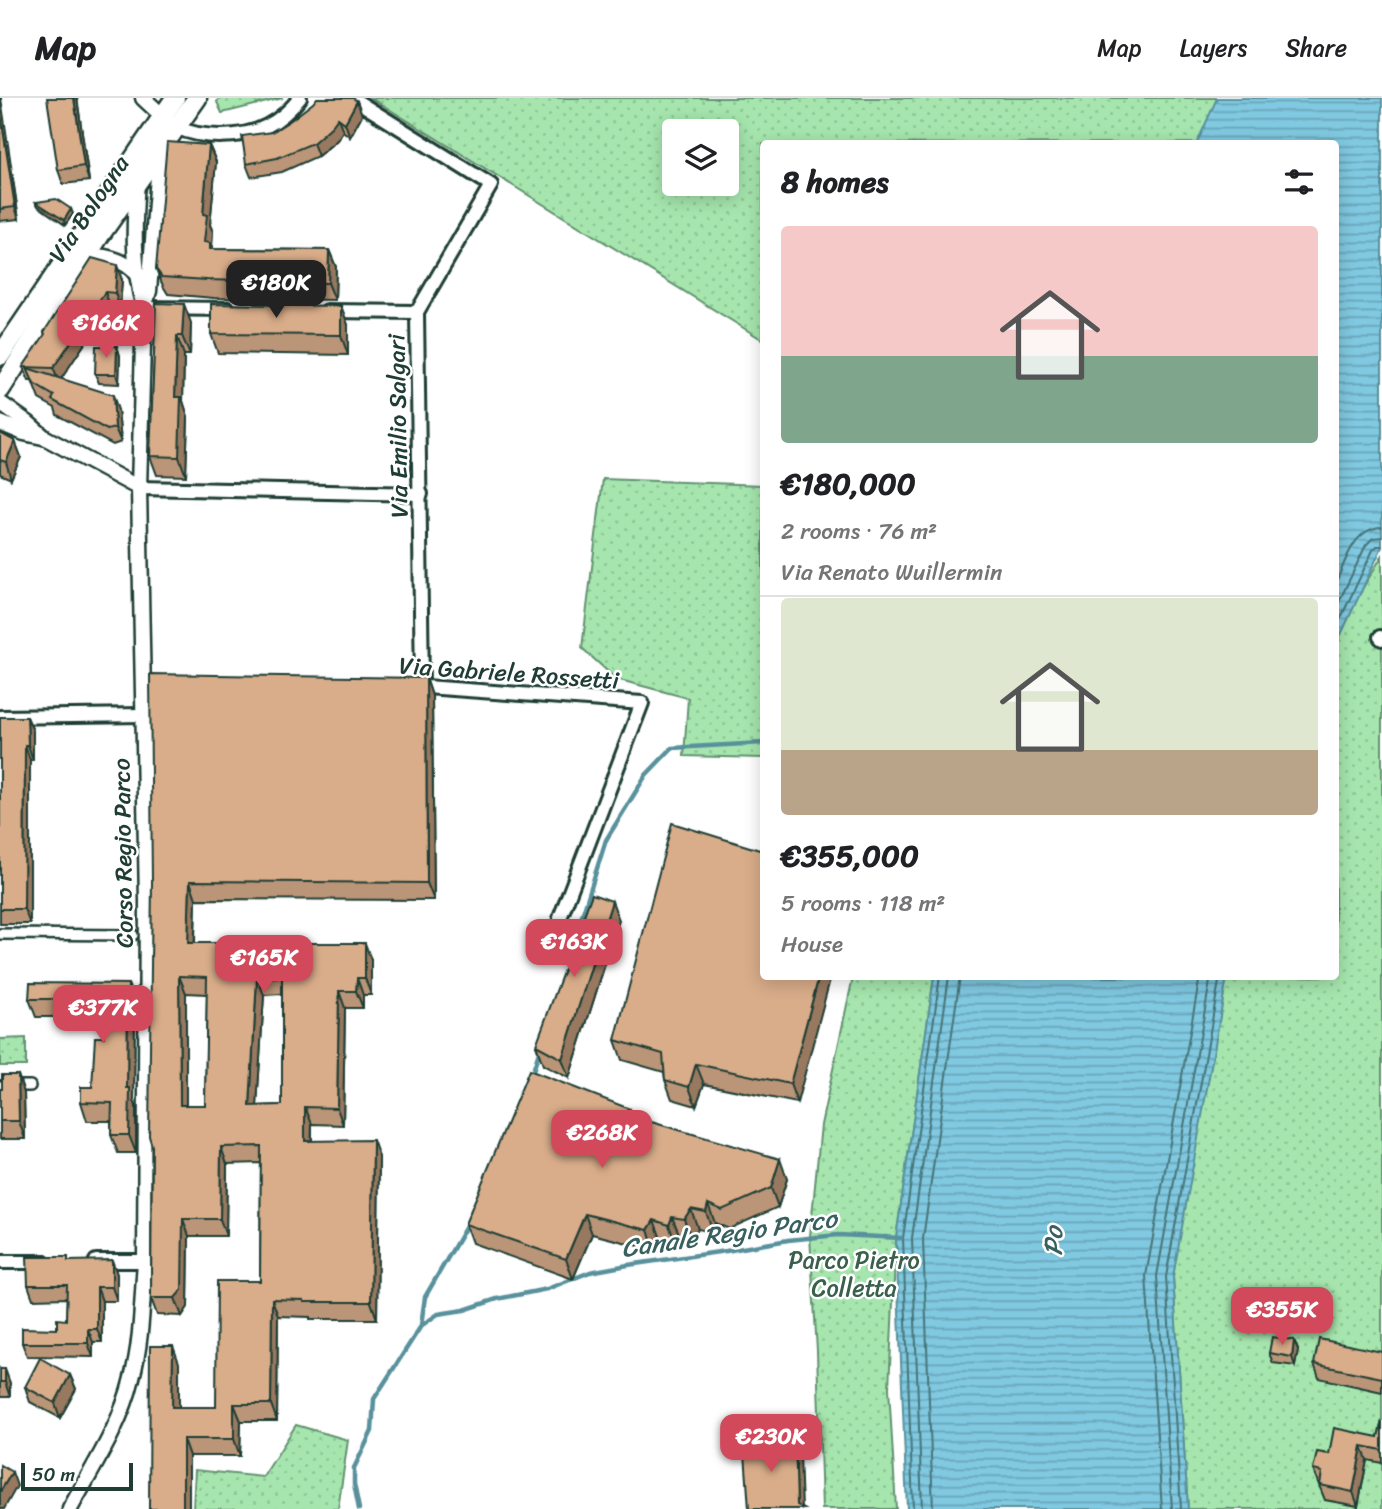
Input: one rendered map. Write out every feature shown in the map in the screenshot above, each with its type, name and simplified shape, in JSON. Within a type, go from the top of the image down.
[{"type":"main road","points":[[169,122],[176,98]]},
{"type":"main road","points":[[169,122],[197,98]]},
{"type":"main road","name":"Via Bologna","points":[[0,356],[145,141],[169,122]]},
{"type":"main road","name":"Via Bologna","points":[[0,390],[164,142],[169,122]]},
{"type":"street","points":[[143,98],[169,122],[195,134],[250,132],[266,127],[300,98]]},
{"type":"street","name":"Via Emilio Salgari","points":[[352,98],[491,185],[417,312],[422,686]]},
{"type":"street","name":"Corso Regio Parco","points":[[70,1509],[114,1428],[133,1377],[145,1261],[147,901],[144,715],[149,679],[139,488],[144,308],[137,275],[135,245],[138,163],[145,141]]},
{"type":"street","name":"Corso Regio Parco","points":[[144,308],[149,291],[158,164],[164,142]]},
{"type":"street","points":[[83,261],[92,256],[102,257],[130,267],[137,275]]},
{"type":"street","points":[[144,308],[243,310]]},
{"type":"street","points":[[309,310],[417,312]]},
{"type":"street","points":[[0,403],[44,437]]},
{"type":"street","points":[[0,422],[44,437],[139,488],[421,494]]},
{"type":"street","name":"Via Gabriele Rossetti","points":[[395,685],[642,703],[560,918]]},
{"type":"street","points":[[0,717],[144,715]]},
{"type":"street","points":[[0,934],[133,935]]},
{"type":"street","points":[[0,1086],[30,1086]]},
{"type":"street","points":[[80,1261],[145,1261]]},
{"type":"street","points":[[0,1262],[54,1262]]},
{"type":"green space","points":[[219,98],[283,98],[222,113],[217,102]]},
{"type":"green space","points":[[371,98],[1218,98],[1199,140],[760,140],[760,338]]},
{"type":"green space","points":[[603,479],[760,485],[760,758],[684,756],[688,698],[616,679],[582,648]]},
{"type":"green space","points":[[1382,556],[1382,1509],[1188,1509],[1173,1277],[1183,1198],[1199,1129],[1226,980],[1339,980],[1339,638],[1361,591]]},
{"type":"green space","name":"Parco Pietro Colletta","points":[[852,980],[934,980],[896,1238],[889,1388],[896,1509],[822,1509],[810,1236],[821,1125]]},
{"type":"green space","points":[[26,1038],[26,1066],[0,1066],[0,1039]]},
{"type":"green space","points":[[296,1425],[348,1440],[338,1509],[193,1509],[195,1470],[263,1477]]},
{"type":"water","points":[[1217,98],[1382,98],[1382,547],[1339,638],[1339,140],[1198,140]]},
{"type":"water","name":"Po","points":[[934,980],[1226,980],[1173,1277],[1188,1509],[907,1509],[896,1238]]},
{"type":"building","points":[[47,98],[74,98],[84,166],[58,170]]},
{"type":"building","points":[[317,98],[353,98],[357,101],[345,123],[338,118],[313,143],[277,158],[246,164],[242,136],[272,132]]},
{"type":"building","points":[[0,110],[15,207],[0,209]]},
{"type":"building","points":[[167,142],[209,145],[203,214],[207,215],[204,242],[210,243],[210,249],[329,250],[328,283],[162,277],[156,269]]},
{"type":"building","points":[[56,199],[71,209],[64,220],[36,202]]},
{"type":"building","points":[[92,258],[117,265],[115,293],[105,292],[53,368],[23,367],[44,332]]},
{"type":"building","points":[[156,303],[184,304],[182,336],[177,336],[175,397],[181,397],[179,457],[150,456]]},
{"type":"building","points":[[211,304],[341,306],[341,335],[211,334]]},
{"type":"building","points":[[96,346],[117,346],[116,374],[95,374]]},
{"type":"building","points":[[27,368],[113,395],[115,428],[107,430],[52,400],[54,396],[34,384]]},
{"type":"building","points":[[0,433],[15,441],[6,462],[0,460]]},
{"type":"building","points":[[150,674],[426,678],[427,883],[190,881],[188,943],[365,943],[365,978],[357,978],[356,991],[339,991],[337,1108],[305,1107],[305,1141],[373,1140],[371,1302],[272,1299],[271,1404],[234,1404],[234,1439],[183,1439],[183,1509],[149,1509],[150,1346],[173,1346],[172,1407],[216,1407],[217,1281],[260,1281],[261,1146],[221,1147],[220,1219],[183,1219],[182,1290],[175,1298],[151,1298],[152,1146],[149,1136],[152,882]],"holes":[[[179,976],[207,977],[205,1105],[180,1105]],[[257,977],[282,977],[282,1105],[250,1106]]]},
{"type":"building","points":[[0,717],[27,717],[24,909],[0,909]]},
{"type":"building","points":[[672,823],[760,850],[760,980],[818,980],[790,1084],[696,1064],[689,1087],[665,1080],[663,1054],[615,1040]]},
{"type":"building","points":[[592,894],[612,901],[562,1059],[536,1045]]},
{"type":"building","points":[[30,983],[128,984],[129,1135],[111,1135],[112,1103],[81,1102],[81,1087],[92,1087],[95,1037],[104,1037],[104,1010],[98,1010],[98,999],[29,999]]},
{"type":"building","points":[[529,1070],[630,1109],[627,1115],[780,1159],[771,1188],[722,1210],[708,1204],[706,1212],[691,1209],[684,1219],[672,1217],[669,1225],[654,1220],[648,1230],[585,1214],[566,1259],[465,1224]]},
{"type":"building","points":[[2,1075],[18,1075],[19,1121],[0,1121]]},
{"type":"building","points":[[27,1257],[68,1257],[68,1261],[112,1260],[112,1287],[97,1287],[97,1329],[88,1329],[88,1343],[22,1343],[22,1328],[57,1329],[57,1319],[66,1320],[67,1285],[28,1285]]},
{"type":"building","points":[[1272,1337],[1294,1340],[1292,1357],[1269,1353]]},
{"type":"building","points":[[1319,1339],[1382,1352],[1382,1378],[1314,1364]]},
{"type":"building","points":[[40,1358],[70,1375],[55,1403],[25,1387]]},
{"type":"building","points":[[0,1369],[5,1369],[5,1382],[0,1382]]},
{"type":"building","points":[[1382,1421],[1382,1450],[1362,1446],[1353,1492],[1320,1485],[1322,1472],[1313,1470],[1317,1452],[1329,1454],[1334,1428],[1378,1437]]},
{"type":"building","points":[[744,1439],[795,1439],[797,1505],[804,1509],[749,1509]]},
{"type":"building","points":[[0,1465],[12,1472],[0,1492]]},
{"type":"waterway","name":"Canale Regio Parco","points":[[569,957],[606,840],[646,775],[672,748],[760,743]]},
{"type":"waterway","name":"Canale Regio Parco","points":[[532,1074],[540,1049]]},
{"type":"waterway","name":"Canale Regio Parco","points":[[421,1325],[425,1297],[468,1223]]},
{"type":"waterway","name":"Canale Regio Parco","points":[[359,1509],[354,1468],[372,1431],[374,1399],[421,1326],[438,1314],[547,1289],[590,1272],[628,1265],[788,1240],[838,1235],[901,1238]]}]
